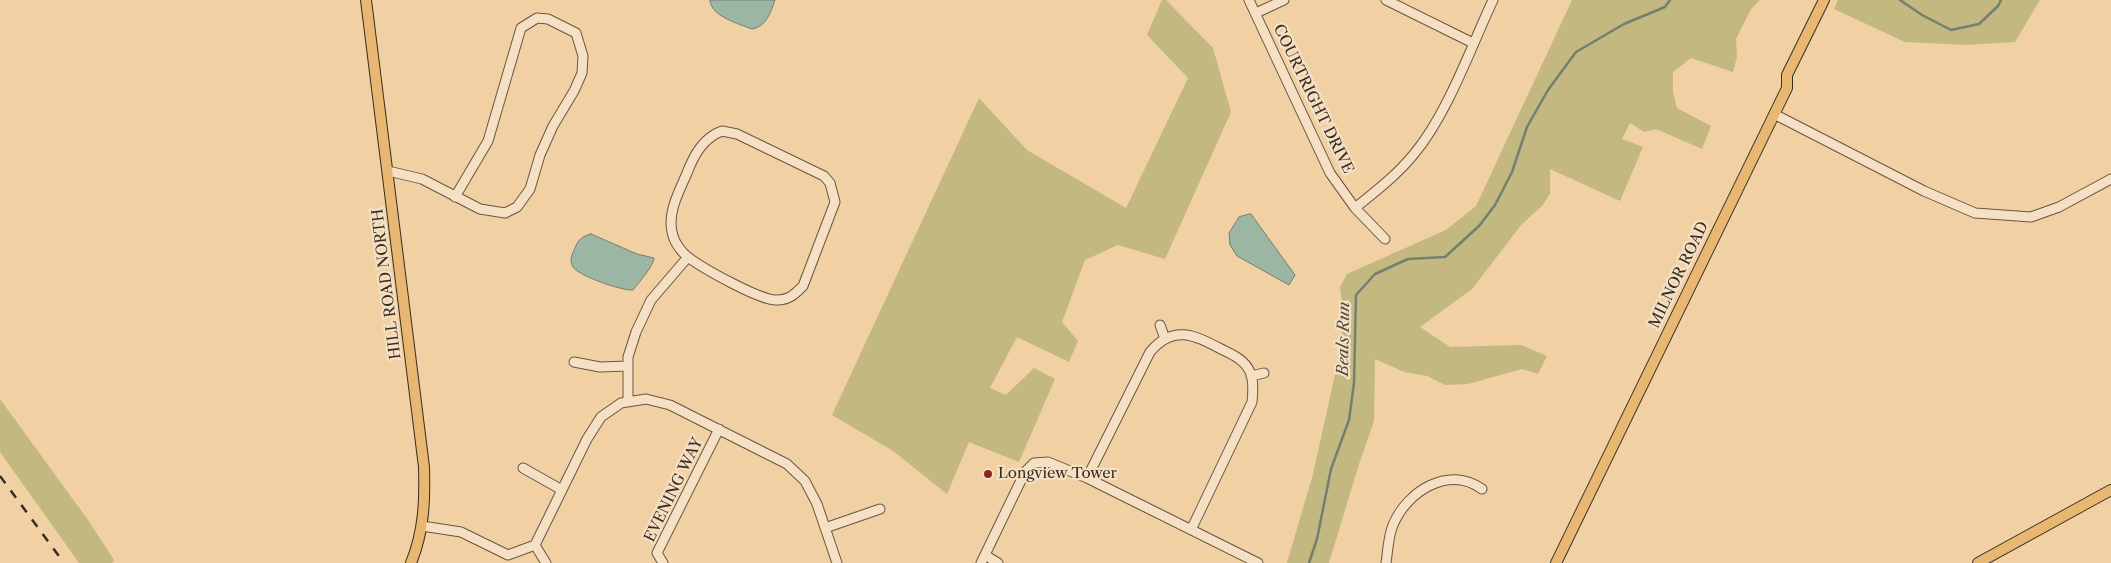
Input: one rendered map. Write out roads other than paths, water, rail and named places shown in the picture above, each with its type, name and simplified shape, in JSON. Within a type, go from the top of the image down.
[{"type":"main road","name":"HILL ROAD NORTH","points":[[366,0],[424,467],[425,505],[419,542],[411,563]]},
{"type":"main road","name":"MILNOR ROAD","points":[[1556,563],[1787,88],[1787,75],[1824,0]]},
{"type":"main road","points":[[1978,563],[2111,490]]},
{"type":"street","name":"COURTRIGHT DRIVE","points":[[1249,0],[1330,173],[1355,208],[1385,238]]},
{"type":"street","points":[[1256,13],[1284,0]]},
{"type":"street","points":[[1386,0],[1473,43]]},
{"type":"street","points":[[1355,208],[1393,177],[1415,152],[1442,111],[1493,0]]},
{"type":"street","points":[[388,171],[422,180],[480,210],[505,213],[517,207],[530,189],[540,155],[553,126],[574,91],[582,73],[583,56],[576,33],[548,19],[537,18],[521,28],[488,141],[455,197]]},
{"type":"street","points":[[1774,114],[1924,191],[1975,213],[2030,217],[2059,207],[2111,179]]},
{"type":"street","points":[[722,131],[737,134],[824,176],[830,184],[835,202],[830,217],[803,286],[786,299],[768,300],[729,281],[688,257],[673,236],[672,216],[674,204],[693,158],[701,146],[713,134],[722,131]]},
{"type":"street","points":[[628,402],[628,357],[634,340],[651,300],[688,257]]},
{"type":"street","points":[[1160,325],[1165,338]]},
{"type":"street","points":[[1088,478],[1150,352],[1165,338],[1178,334],[1197,336],[1238,358],[1244,364],[1251,376],[1252,402],[1191,530]]},
{"type":"street","points":[[574,362],[600,367],[628,366]]},
{"type":"street","points":[[1251,376],[1264,373]]},
{"type":"street","points":[[422,526],[461,532],[508,556],[535,545],[587,439],[601,417],[621,403],[646,399],[670,405],[787,464],[806,481],[817,504],[837,563]]},
{"type":"street","name":"EVENING WAY","points":[[663,563],[657,553],[719,429]]},
{"type":"street","points":[[998,563],[983,559],[1025,472],[1034,463],[1048,462],[1088,478],[1258,563]]},
{"type":"street","points":[[523,468],[562,490]]},
{"type":"street","points":[[1386,563],[1393,525],[1407,503],[1417,494],[1432,484],[1449,479],[1472,482],[1482,489]]},
{"type":"street","points":[[825,528],[880,509]]},
{"type":"street","points":[[535,545],[546,563]]},
{"type":"waterway","name":"Beals Run","points":[[1309,563],[1317,539],[1331,469],[1349,420],[1354,383],[1356,295],[1375,274],[1408,259],[1445,257],[1479,226],[1495,205],[1512,172],[1527,127],[1548,90],[1576,52],[1624,24],[1665,7],[1670,0]]},
{"type":"waterway","name":"Beals Run","points":[[1900,0],[1922,15],[1951,30],[1979,24],[1998,6],[2001,0]]},
{"type":"railway","points":[[0,476],[64,563]]},
{"type":"place","name":"Longview Tower","points":[[988,474]]}]
